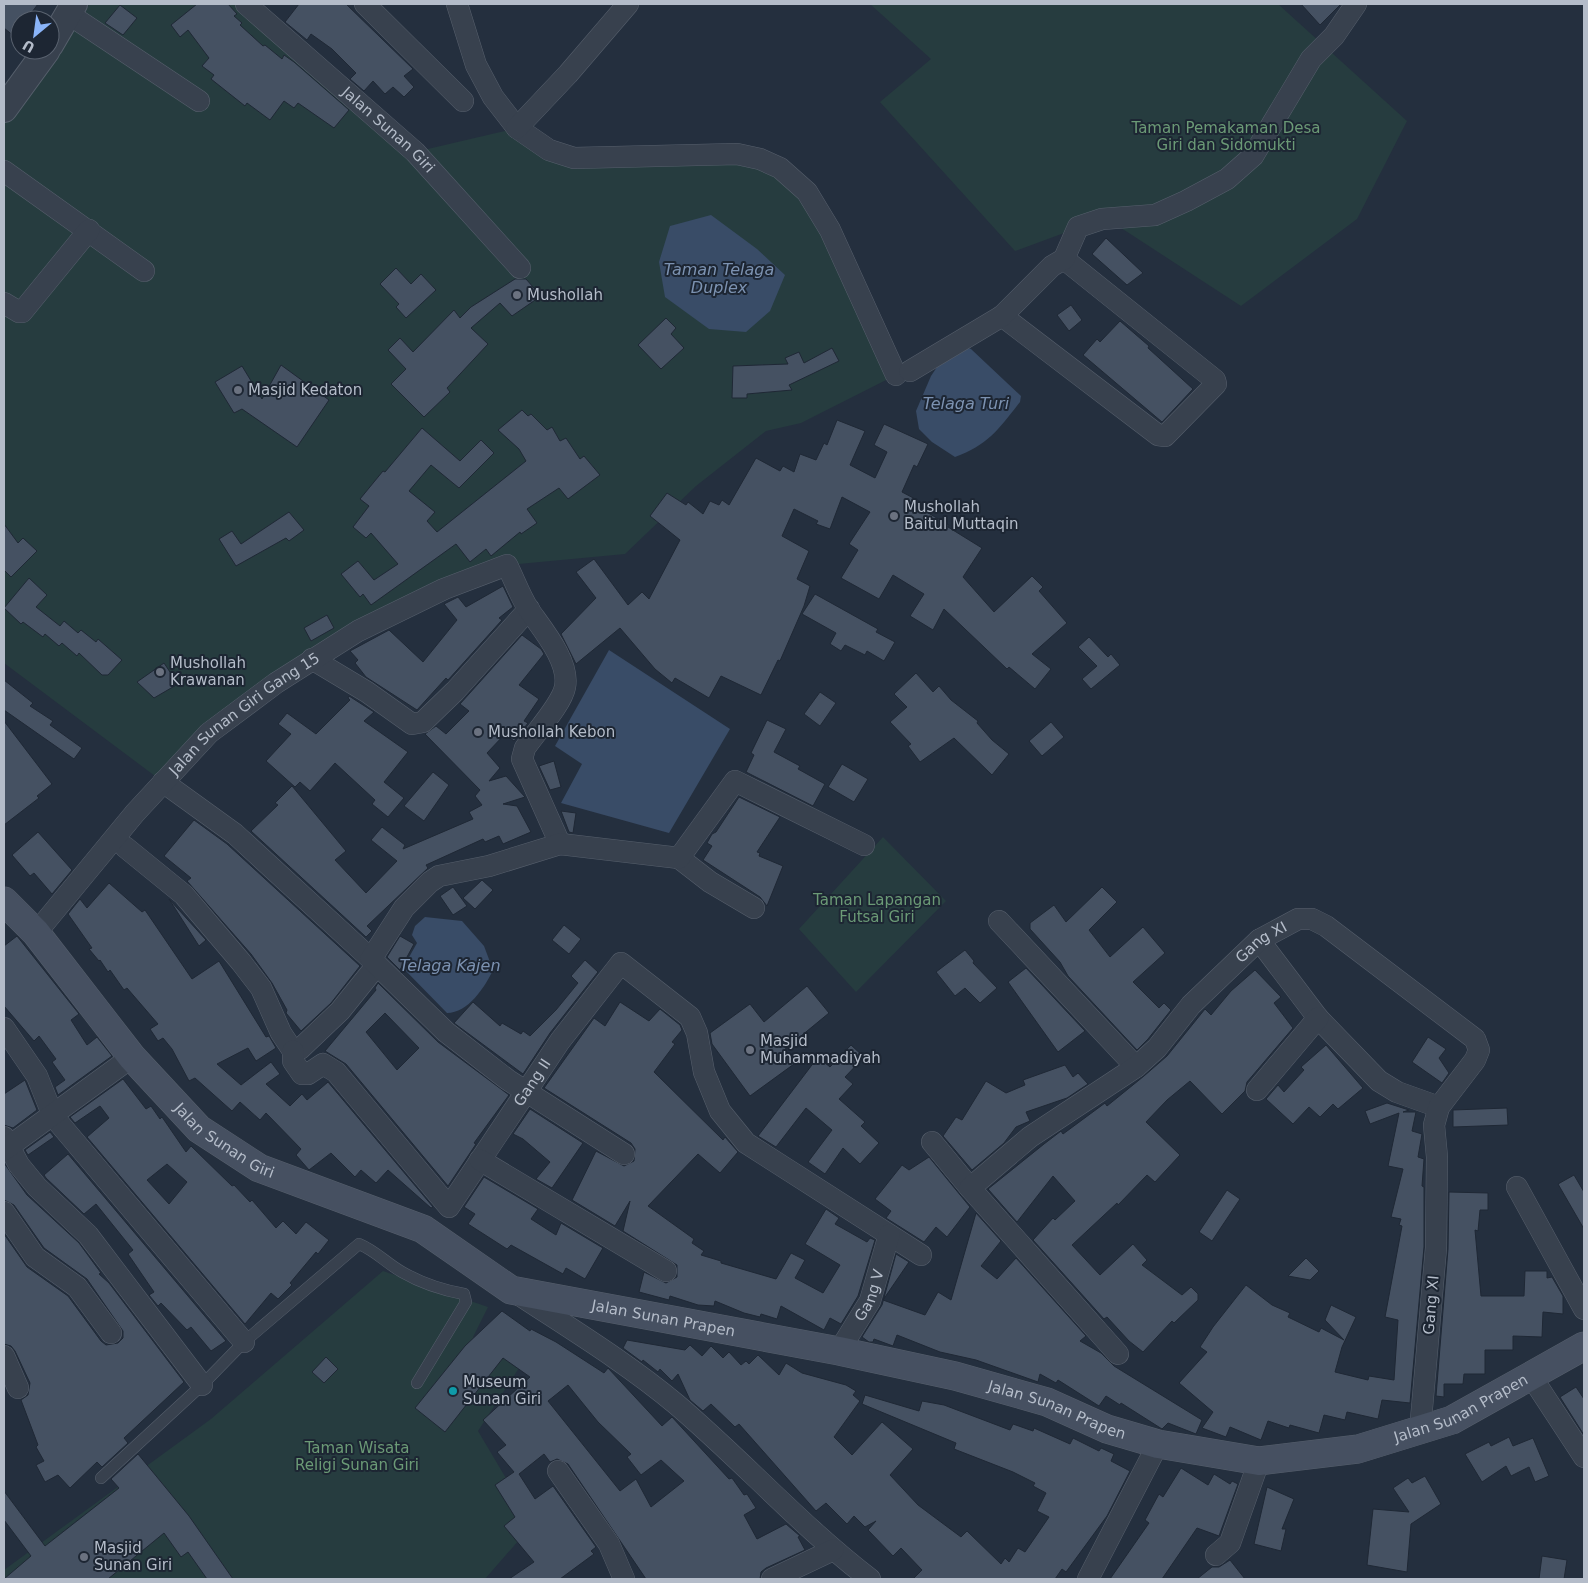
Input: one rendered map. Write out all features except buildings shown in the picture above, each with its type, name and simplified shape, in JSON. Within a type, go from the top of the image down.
[{"type":"main road","name":"Jalan Sunan Giri","points":[[4,901],[36,933],[132,1057],[199,1129],[259,1168],[423,1229],[511,1290]]},
{"type":"main road","name":"Jalan Sunan Prapen","points":[[511,1290],[839,1352],[955,1376],[1047,1402],[1107,1429],[1158,1444],[1259,1461],[1358,1449],[1452,1420],[1584,1346]]},
{"type":"street","name":"Jalan Sunan Giri","points":[[246,4],[416,152],[520,268]]},
{"type":"street","points":[[365,4],[463,101]]},
{"type":"street","points":[[457,4],[476,65],[493,97],[517,128],[549,150],[574,158],[737,154],[760,159],[780,168],[807,192],[830,230],[903,373],[1002,316],[1052,266],[1064,259],[1078,227],[1108,218],[1155,215],[1186,201],[1227,178],[1253,156],[1311,59],[1334,36],[1356,4]]},
{"type":"street","points":[[517,128],[568,74],[628,4]]},
{"type":"street","points":[[60,29],[72,9],[198,101]]},
{"type":"street","points":[[4,109],[40,60]]},
{"type":"street","points":[[4,171],[144,271]]},
{"type":"street","points":[[4,303],[22,312],[89,230]]},
{"type":"street","points":[[1002,316],[1158,435],[1165,436],[1216,384],[1215,380],[1064,259]]},
{"type":"street","name":"Jalan Sunan Giri Gang 15","points":[[36,933],[134,813],[209,733],[312,660],[358,631],[444,589],[507,565],[529,609]]},
{"type":"street","points":[[312,660],[367,692],[412,724],[417,724],[423,722],[455,691],[529,609],[548,632],[555,653],[565,669],[565,689],[525,748],[522,759],[560,844]]},
{"type":"street","points":[[679,858],[735,781],[864,845]]},
{"type":"street","points":[[163,782],[236,834],[374,962],[446,1032],[508,1080],[624,1154]]},
{"type":"street","points":[[125,847],[184,895],[241,962],[261,988],[281,1033],[293,1051],[297,1051],[320,1032],[340,1011],[374,962],[404,908],[430,882],[439,876],[489,866],[560,844],[679,858],[710,882],[754,908]]},
{"type":"street","name":"Gang XI","points":[[970,1188],[1030,1137],[1136,1067],[1157,1048],[1192,1005],[1258,940],[1298,920],[1312,919],[1326,926],[1475,1039],[1479,1050],[1475,1060],[1439,1107],[1434,1125],[1437,1157],[1436,1248],[1420,1431]]},
{"type":"street","points":[[999,922],[1136,1067]]},
{"type":"street","points":[[1258,940],[1318,1018],[1387,1087],[1439,1107]]},
{"type":"street","name":"Gang II","points":[[293,1051],[293,1061],[302,1074],[308,1074],[322,1064],[336,1072],[449,1207],[560,1041],[621,963],[690,1017],[696,1033],[704,1072],[720,1111],[746,1143],[889,1235]]},
{"type":"street","points":[[1257,1090],[1318,1018]]},
{"type":"street","points":[[4,1028],[37,1076],[53,1116],[244,1342]]},
{"type":"street","points":[[132,1057],[53,1116],[5,1144],[37,1187],[88,1235],[202,1385]]},
{"type":"street","points":[[932,1142],[970,1188],[1118,1354]]},
{"type":"street","points":[[480,1160],[666,1271]]},
{"type":"street","points":[[1517,1187],[1584,1309]]},
{"type":"street","points":[[4,1212],[36,1257],[77,1287],[111,1333]]},
{"type":"street","points":[[889,1235],[921,1256]]},
{"type":"street","name":"Gang V","points":[[839,1352],[870,1302],[889,1235]]},
{"type":"street","points":[[511,1290],[622,1363],[676,1404],[833,1550],[870,1579]]},
{"type":"street","points":[[4,1356],[18,1388]]},
{"type":"street","points":[[1531,1376],[1584,1457]]},
{"type":"street","points":[[1088,1579],[1158,1444]]},
{"type":"street","points":[[1216,1555],[1230,1543],[1259,1461]]},
{"type":"street","points":[[558,1471],[609,1544],[624,1579]]},
{"type":"street","points":[[772,1579],[833,1550]]},
{"type":"lane","points":[[101,1478],[202,1385],[244,1342],[360,1244],[374,1250],[402,1272],[442,1290],[464,1294],[466,1302],[417,1383]]},
{"type":"green space","points":[[89,4],[239,4],[415,152],[517,128],[549,150],[760,159],[813,202],[896,375],[801,423],[766,431],[696,486],[625,554],[507,565],[271,687],[163,782],[4,663],[4,119],[51,60],[60,60],[60,49],[82,21]]},
{"type":"green space","name":"Taman Pemakaman Desa Giri dan Sidomukti","points":[[870,4],[1278,4],[1407,121],[1357,219],[1241,306],[1115,224],[1102,219],[1015,251],[880,102],[931,59]]},
{"type":"green space","name":"Taman Lapangan Futsal Giri","points":[[883,837],[946,901],[856,992],[799,929]]},
{"type":"green space","name":"Taman Wisata Religi Sunan Giri","points":[[383,1271],[488,1307],[473,1337],[519,1368],[478,1431],[533,1524],[485,1579],[4,1579],[4,1570],[211,1419]]},
{"type":"water","name":"Taman Telaga Duplex","points":[[711,215],[757,249],[785,275],[770,311],[746,332],[709,329],[665,297],[659,262],[670,226]]},
{"type":"water","name":"Telaga Turi","points":[[966,347],[971,349],[1021,396],[1020,402],[992,435],[976,447],[955,457],[932,442],[919,429],[916,411],[931,376],[941,361]]},
{"type":"water","points":[[609,650],[730,729],[669,833],[561,803],[582,764],[555,746]]},
{"type":"water","name":"Telaga Kajen","points":[[425,917],[462,921],[484,946],[493,970],[475,998],[462,1009],[455,1012],[447,1013],[403,968],[417,943],[412,935],[415,926]]},
{"type":"place","name":"Mushollah","points":[[517,295]]},
{"type":"place","name":"Masjid Kedaton","points":[[238,390]]},
{"type":"place","name":"Mushollah Baitul Muttaqin","points":[[894,516]]},
{"type":"place","name":"Mushollah Krawanan","points":[[160,672]]},
{"type":"place","name":"Mushollah Kebon","points":[[478,732]]},
{"type":"place","name":"Masjid Muhammadiyah","points":[[750,1050]]},
{"type":"place","name":"Museum Sunan Giri","points":[[453,1391]]},
{"type":"place","name":"Masjid Sunan Giri","points":[[84,1557]]}]
